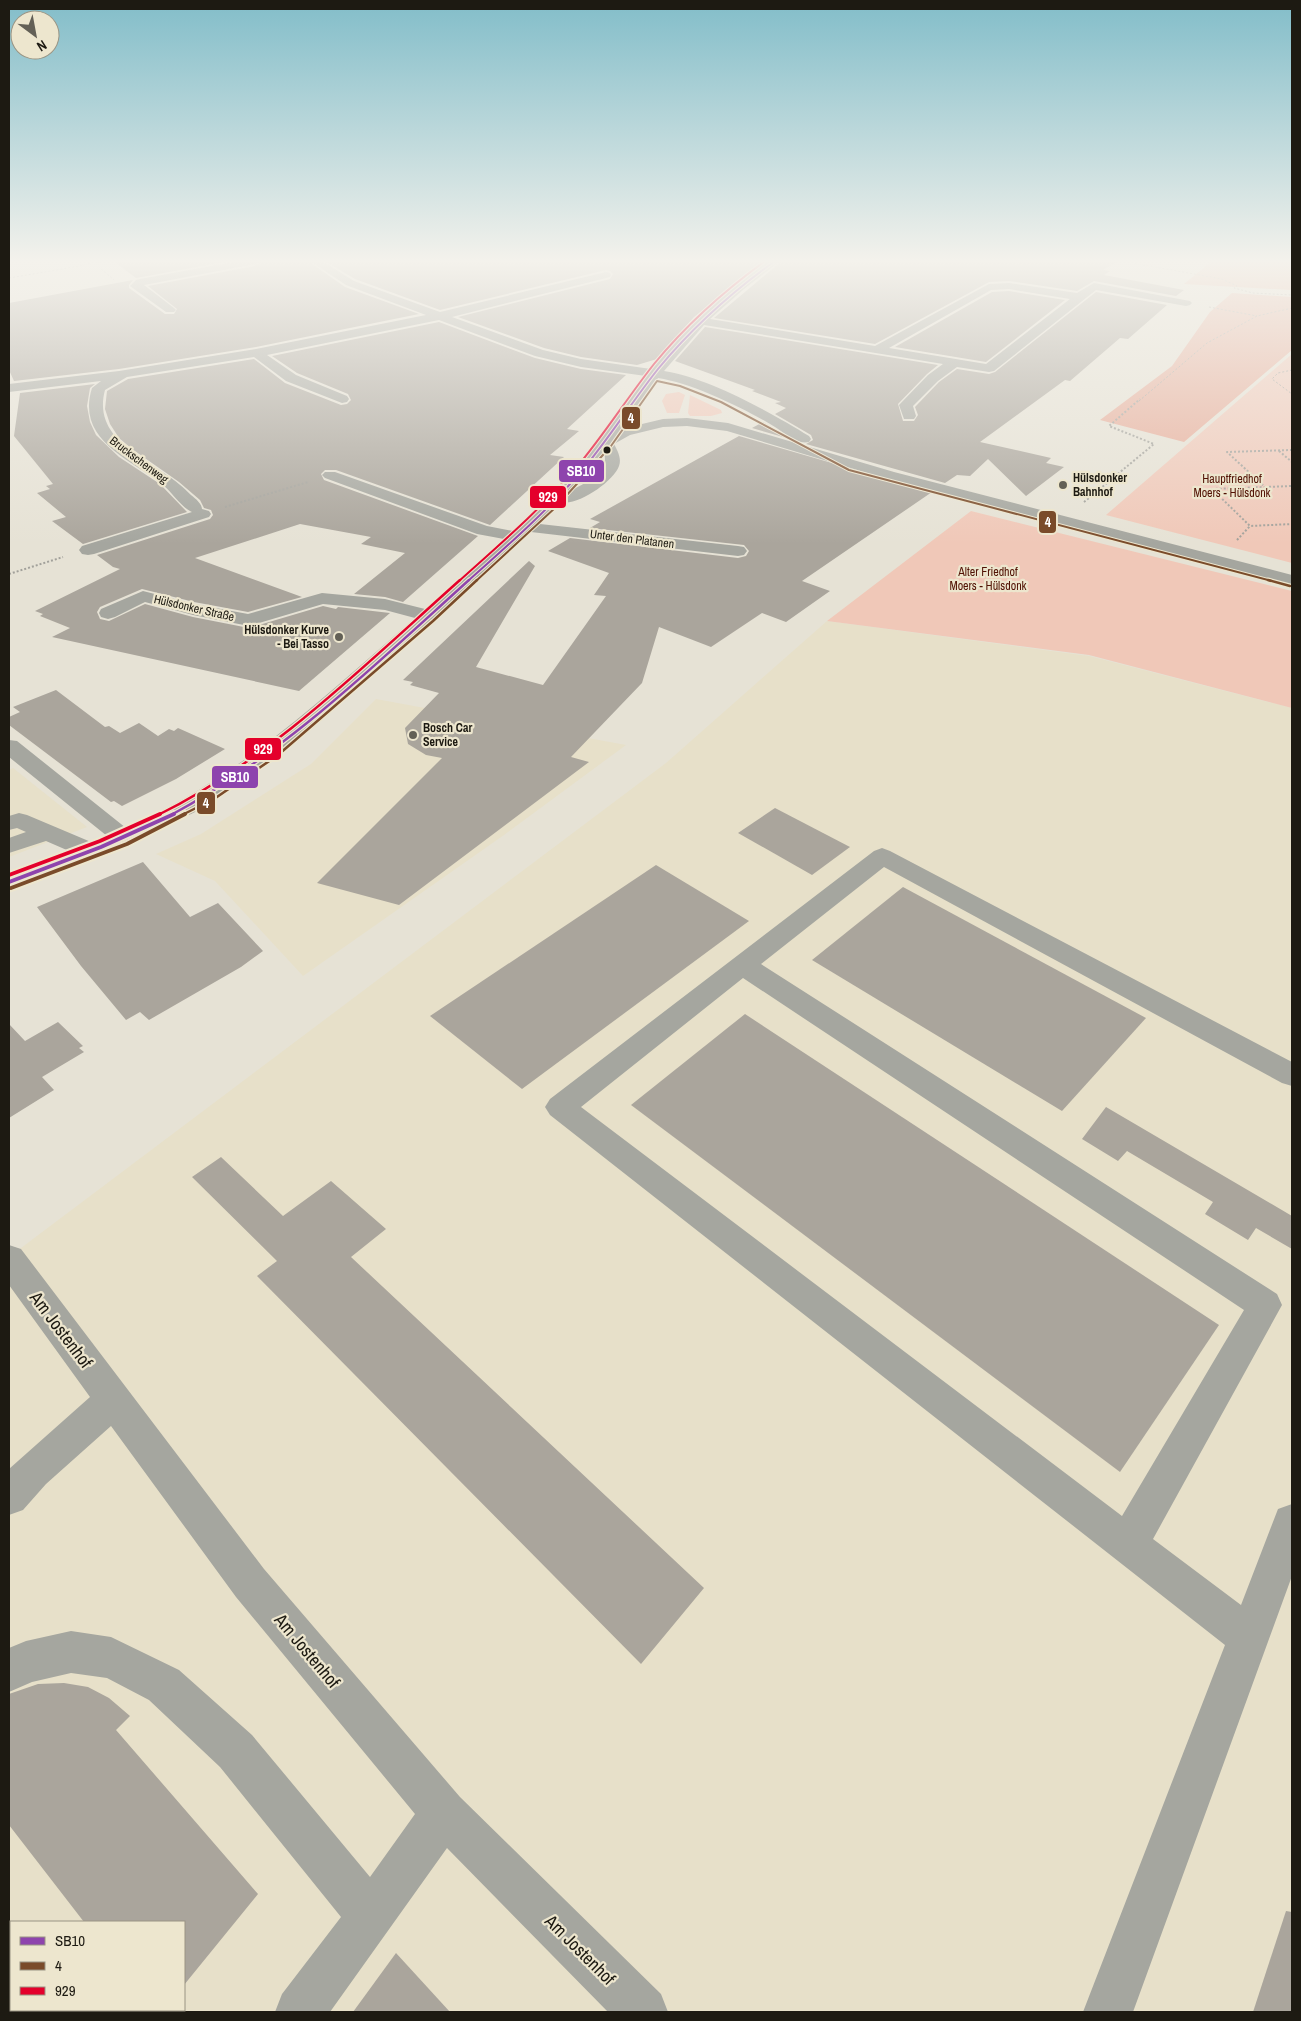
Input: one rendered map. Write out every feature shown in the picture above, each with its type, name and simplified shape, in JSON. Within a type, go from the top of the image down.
[{"type":"street","name":"Bruckschenweg","points":[[199,511],[175,488],[119,447],[105,434],[98,424],[95,401],[99,388],[124,374],[243,355]]},
{"type":"street","points":[[259,355],[291,378],[342,399]]},
{"type":"street","points":[[549,355],[581,363],[671,376],[726,396],[765,415],[811,443],[851,464]]},
{"type":"street","points":[[9,882],[124,838],[210,793],[274,750],[429,616],[552,502],[606,442],[670,355]]},
{"type":"street","points":[[915,355],[989,368],[1005,355]]},
{"type":"street","points":[[909,416],[906,405],[932,378],[955,362]]},
{"type":"street","points":[[9,388],[124,374]]},
{"type":"street","points":[[654,375],[734,412],[799,448]]},
{"type":"street","points":[[606,442],[625,432],[663,423],[687,422],[736,429],[851,464],[1292,580]]},
{"type":"street","points":[[330,475],[483,530],[521,532]]},
{"type":"street","points":[[88,550],[199,511]]},
{"type":"street","name":"Unter den Platanen","points":[[521,532],[738,551]]},
{"type":"street","name":"Hülsdonker Straße","points":[[108,613],[143,596],[193,609],[249,620],[322,598],[386,605],[429,616]]},
{"type":"street","points":[[9,746],[124,838]]},
{"type":"street","points":[[9,823],[19,820],[90,851]]},
{"type":"street","points":[[9,835],[41,829]]},
{"type":"street","points":[[9,846],[41,829]]},
{"type":"street","points":[[1249,1637],[560,1106],[882,856],[1292,1075]]},
{"type":"street","points":[[742,965],[1265,1305],[1128,1544]]},
{"type":"street","name":"Am Jostenhof","points":[[9,1259],[250,1583],[444,1812],[643,2012]]},
{"type":"street","points":[[9,1496],[33,1471],[113,1400]]},
{"type":"street","points":[[1108,2012],[1292,1522]]},
{"type":"street","points":[[9,1671],[26,1662],[71,1652],[111,1658],[164,1685],[236,1751],[371,1916]]},
{"type":"street","points":[[300,2012],[371,1916],[444,1812]]},
{"type":"path","points":[[1062,521],[1154,444],[1109,426],[1192,355]]},
{"type":"path","points":[[1292,370],[1278,373],[1272,379],[1292,394]]},
{"type":"path","points":[[1279,450],[1292,462]]},
{"type":"path","points":[[1265,487],[1227,452],[1292,450]]},
{"type":"path","points":[[199,511],[330,475]]},
{"type":"path","points":[[1292,486],[1212,489],[1250,526],[1292,524]]},
{"type":"path","points":[[9,574],[88,550]]},
{"type":"shaded area","points":[[1180,355],[1286,355],[1184,442],[1100,420],[1172,366]]},
{"type":"shaded area","points":[[827,621],[1089,656],[1292,708],[1292,2012],[9,2012],[9,1257],[666,763]]},
{"type":"shaded area","points":[[376,699],[626,745],[504,835],[303,976],[215,881],[156,854],[201,834],[311,764]]},
{"type":"shaded area","points":[[13,768],[87,827],[9,857],[9,770]]},
{"type":"green space","name":"Hauptfriedhof Moers - Hülsdonk","points":[[1290,355],[1292,355],[1292,563],[1106,515]]},
{"type":"green space","points":[[679,392],[685,395],[679,413],[667,413],[662,401],[666,394]]},
{"type":"green space","points":[[690,395],[721,410],[722,413],[711,416],[690,416],[688,413]]},
{"type":"green space","name":"Alter Friedhof Moers - Hülsdonk","points":[[971,511],[1292,591],[1292,708],[1089,655],[827,621]]},
{"type":"building","points":[[9,355],[204,355],[119,369],[14,381],[9,370]]},
{"type":"building","points":[[528,355],[581,369],[626,375],[567,429],[579,431],[550,455],[564,457],[490,525],[336,470],[325,470],[321,474],[324,480],[478,536],[403,602],[385,597],[354,594],[405,553],[361,544],[371,537],[300,524],[195,558],[302,597],[248,612],[194,602],[142,589],[100,607],[97,612],[100,619],[109,621],[145,604],[193,617],[249,628],[323,606],[336,609],[338,607],[390,613],[299,691],[52,637],[70,628],[40,616],[43,614],[35,611],[120,569],[113,567],[97,555],[210,519],[213,515],[211,510],[204,508],[200,500],[179,482],[119,438],[110,424],[105,409],[107,391],[128,379],[254,359],[285,383],[341,405],[347,404],[351,400],[348,394],[297,373],[272,356]]},
{"type":"building","points":[[574,355],[660,355],[657,359],[637,365]]},
{"type":"building","points":[[680,355],[879,355],[938,365],[898,404],[903,421],[914,421],[918,415],[915,407],[939,382],[957,369],[989,374],[995,372],[1016,355],[1100,355],[1070,381],[1065,380],[980,442],[1051,458],[1046,463],[1064,467],[1026,496],[988,459],[970,476],[957,475],[945,483],[806,444],[813,440],[811,435],[775,414],[786,408],[775,403],[781,402],[752,391],[755,390],[675,361]]},
{"type":"building","points":[[945,355],[995,355],[986,362]]},
{"type":"building","points":[[95,384],[90,388],[87,406],[90,422],[96,435],[119,457],[160,484],[187,512],[83,544],[52,521],[66,517],[37,493],[50,489],[46,486],[53,484],[14,436],[20,393]]},
{"type":"building","points":[[763,422],[774,429],[790,439],[752,428]]},
{"type":"building","points":[[739,436],[932,492],[802,581],[830,591],[786,622],[762,613],[711,647],[659,627],[642,683],[571,757],[589,762],[399,905],[317,883],[442,758],[426,755],[408,744],[405,728],[439,693],[410,685],[413,682],[403,680],[529,561],[535,566],[476,667],[543,685],[606,596],[594,595],[609,573],[548,551],[570,538],[738,558],[746,556],[749,551],[744,545],[590,528],[600,522],[590,519]]},
{"type":"building","points":[[56,690],[105,727],[109,726],[120,733],[139,723],[158,736],[169,729],[174,731],[178,728],[225,749],[176,779],[122,806],[114,801],[111,802],[9,725],[9,717],[20,712],[13,707]]},
{"type":"building","points":[[775,808],[850,847],[812,875],[738,833]]},
{"type":"building","points":[[143,862],[190,917],[218,903],[263,951],[241,967],[149,1020],[140,1012],[126,1020],[81,966],[37,907]]},
{"type":"building","points":[[656,865],[749,921],[522,1089],[430,1016]]},
{"type":"building","points":[[903,887],[1146,1018],[1062,1111],[812,960]]},
{"type":"building","points":[[745,1014],[1219,1325],[1120,1472],[631,1105]]},
{"type":"building","points":[[58,1022],[83,1046],[79,1048],[84,1052],[42,1077],[54,1090],[9,1118],[9,1024],[25,1041]]},
{"type":"building","points":[[1106,1107],[1292,1216],[1292,1249],[1256,1228],[1248,1240],[1205,1214],[1213,1202],[1127,1151],[1118,1161],[1082,1139]]},
{"type":"building","points":[[221,1157],[283,1216],[331,1181],[386,1229],[351,1257],[704,1588],[641,1664],[257,1276],[277,1261],[192,1177]]},
{"type":"building","points":[[64,1683],[88,1687],[109,1698],[130,1716],[116,1730],[258,1894],[185,1984],[185,1921],[83,1921],[9,1825],[9,1694],[38,1684]]},
{"type":"building","points":[[1286,1911],[1292,1912],[1292,2012],[1253,2012]]},
{"type":"building","points":[[396,1953],[450,2012],[353,2012]]},
{"type":"transit line","name":"929","points":[[9,875],[100,841],[166,812],[243,764],[297,723],[441,597],[545,500],[576,468],[661,355]]},
{"type":"transit line","name":"SB10","points":[[9,882],[101,847],[168,818],[217,789],[270,752],[346,689],[461,587],[548,506],[590,462],[645,386],[670,355]]},
{"type":"transit line","name":"4","points":[[11,888],[127,844],[214,799],[278,755],[433,621],[556,507],[611,446],[657,381],[680,386],[721,402],[849,470],[1290,586]]},
{"type":"place","name":"Hülsdonker Bahnhof","points":[[1063,485]]},
{"type":"place","name":"Hülsdonker Kurve - Bei Tasso","points":[[339,637]]},
{"type":"place","name":"Bosch Car Service","points":[[413,735]]}]
